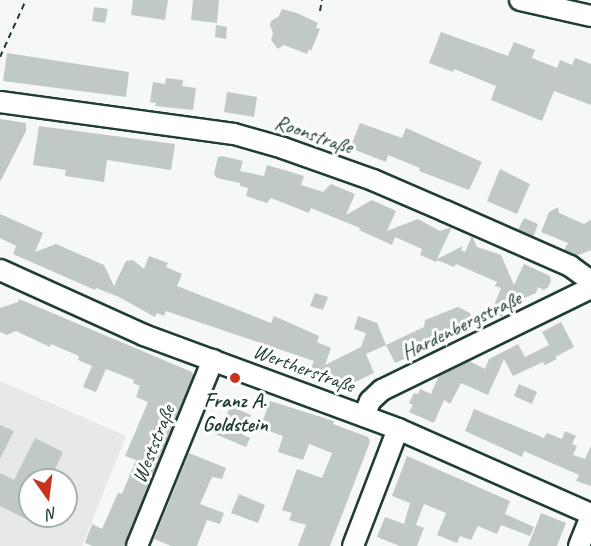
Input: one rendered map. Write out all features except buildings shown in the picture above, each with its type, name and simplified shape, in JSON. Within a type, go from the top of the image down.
[{"type":"street","points":[[520,0],[591,16]]},
{"type":"street","name":"Roonstraße","points":[[0,102],[234,134],[283,148],[373,180],[435,206],[570,266],[591,282]]},
{"type":"street","name":"Wertherstraße","points":[[0,270],[144,335],[398,429],[591,515]]},
{"type":"street","name":"Hardenbergstraße","points":[[364,416],[370,401],[382,390],[591,288]]},
{"type":"street","name":"Weststraße","points":[[137,546],[213,360]]},
{"type":"street","points":[[352,546],[398,429]]},
{"type":"street","points":[[579,546],[591,515]]},
{"type":"path","points":[[0,57],[26,0]]},
{"type":"path","points":[[320,11],[322,0]]},
{"type":"shaded area","points":[[0,381],[126,436],[82,546],[0,546]]},
{"type":"place","name":"Franz A. Goldstein","points":[[235,378]]}]
